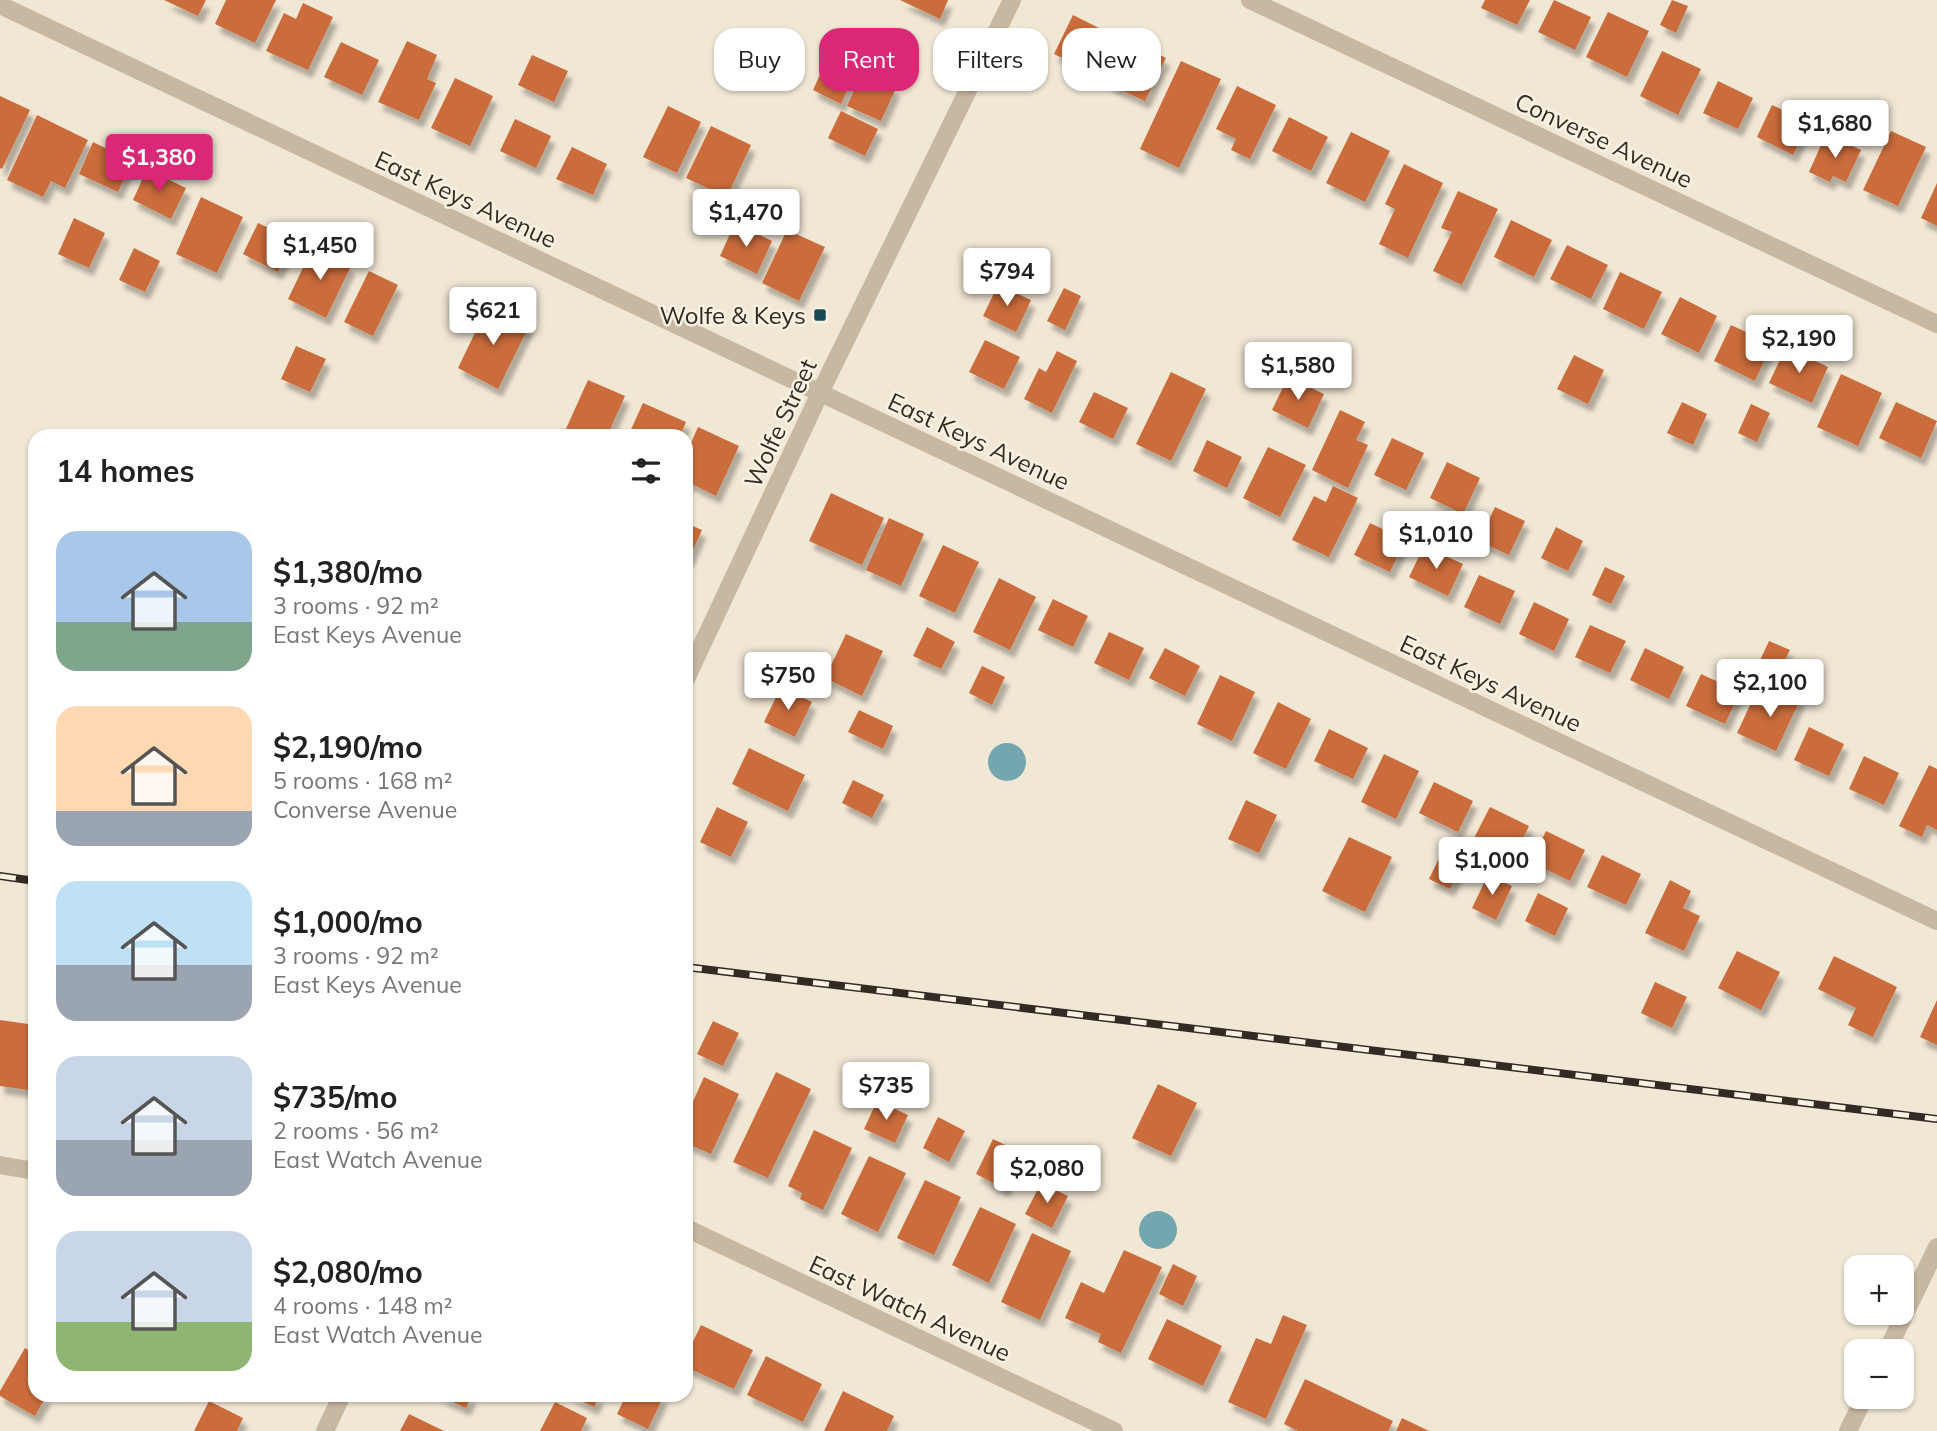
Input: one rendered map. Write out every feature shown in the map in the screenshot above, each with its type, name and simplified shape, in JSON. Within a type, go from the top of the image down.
[{"type":"street","name":"Wolfe Street","points":[[693,664],[820,393],[1012,0]]},
{"type":"street","name":"Converse Avenue","points":[[1250,0],[1937,324]]},
{"type":"street","name":"East Keys Avenue","points":[[0,5],[1937,921]]},
{"type":"street","points":[[0,1165],[28,1170]]},
{"type":"street","name":"East Watch Avenue","points":[[693,1231],[1114,1431]]},
{"type":"street","points":[[1893,1339],[1937,1247]]},
{"type":"street","points":[[325,1431],[339,1402]]},
{"type":"street","points":[[1848,1431],[1859,1409]]},
{"type":"water","points":[[1007,743],[1020,749],[1026,762],[1020,775],[1007,781],[994,775],[988,762],[994,749]]},
{"type":"water","points":[[1158,1211],[1171,1217],[1177,1230],[1171,1243],[1158,1249],[1145,1243],[1139,1230],[1145,1217]]},
{"type":"building","points":[[164,0],[206,0],[198,16]]},
{"type":"building","points":[[226,0],[276,0],[255,43],[215,24]]},
{"type":"building","points":[[900,0],[948,0],[940,19]]},
{"type":"building","points":[[1485,0],[1530,0],[1517,25],[1481,8]]},
{"type":"building","points":[[1554,0],[1591,17],[1575,50],[1538,32]]},
{"type":"building","points":[[1672,0],[1688,6],[1676,33],[1660,25]]},
{"type":"building","points":[[303,3],[333,17],[308,70],[266,51],[284,13],[296,19]]},
{"type":"building","points":[[1608,12],[1649,31],[1627,77],[1586,57]]},
{"type":"building","points":[[1073,15],[1099,28],[1067,28]]},
{"type":"building","points":[[1062,38],[1062,58],[1054,54]]},
{"type":"building","points":[[407,41],[437,55],[427,79],[436,83],[419,120],[378,102]]},
{"type":"building","points":[[341,42],[379,60],[362,95],[324,77]]},
{"type":"building","points":[[1662,51],[1701,69],[1678,115],[1640,96]]},
{"type":"building","points":[[532,55],[568,71],[554,102],[518,85]]},
{"type":"building","points":[[1161,56],[1166,58],[1161,68]]},
{"type":"building","points":[[1181,61],[1221,79],[1179,168],[1140,149]]},
{"type":"building","points":[[819,77],[819,91],[847,91],[841,104],[813,90]]},
{"type":"building","points":[[455,78],[493,96],[470,146],[431,128]]},
{"type":"building","points":[[1718,81],[1753,98],[1738,129],[1703,113]]},
{"type":"building","points":[[1237,86],[1276,105],[1250,159],[1231,150],[1236,139],[1216,129]]},
{"type":"building","points":[[854,91],[895,91],[881,121],[847,106]]},
{"type":"building","points":[[1123,91],[1150,91],[1145,101]]},
{"type":"building","points":[[0,96],[30,110],[2,169],[0,168]]},
{"type":"building","points":[[1772,105],[1809,122],[1793,155],[1757,137]]},
{"type":"building","points":[[668,106],[701,122],[677,173],[643,157]]},
{"type":"building","points":[[841,111],[878,129],[865,156],[828,138]]},
{"type":"building","points":[[37,115],[88,140],[65,188],[51,181],[43,197],[7,180]]},
{"type":"building","points":[[1289,117],[1328,137],[1311,171],[1272,151]]},
{"type":"building","points":[[515,119],[551,136],[536,168],[500,151]]},
{"type":"building","points":[[711,126],[751,145],[727,197],[686,178]]},
{"type":"building","points":[[1891,131],[1926,147],[1898,206],[1863,190]]},
{"type":"building","points":[[1351,132],[1390,151],[1365,202],[1326,183]]},
{"type":"building","points":[[1826,134],[1861,150],[1846,182],[1833,176],[1830,182],[1809,172]]},
{"type":"building","points":[[93,142],[132,161],[118,192],[79,174]]},
{"type":"building","points":[[572,147],[607,164],[593,195],[556,179]]},
{"type":"building","points":[[1404,164],[1443,183],[1408,258],[1379,244],[1395,209],[1385,204]]},
{"type":"building","points":[[147,169],[186,188],[171,219],[133,200]]},
{"type":"building","points":[[1937,183],[1937,226],[1921,218]]},
{"type":"building","points":[[1458,191],[1498,209],[1462,285],[1433,271],[1452,232],[1441,228]]},
{"type":"building","points":[[201,197],[243,217],[217,273],[176,254]]},
{"type":"building","points":[[74,218],[105,233],[89,268],[58,254]]},
{"type":"building","points":[[1511,220],[1552,240],[1534,277],[1494,257]]},
{"type":"building","points":[[258,223],[294,240],[278,272],[243,254]]},
{"type":"building","points":[[735,223],[772,241],[757,274],[720,256]]},
{"type":"building","points":[[787,230],[825,247],[799,301],[762,283]]},
{"type":"building","points":[[1567,245],[1608,265],[1591,299],[1550,279]]},
{"type":"building","points":[[313,247],[351,266],[326,318],[288,299]]},
{"type":"building","points":[[134,248],[160,261],[145,292],[119,280]]},
{"type":"building","points":[[369,271],[398,285],[373,336],[344,322]]},
{"type":"building","points":[[1620,272],[1662,292],[1644,329],[1603,309]]},
{"type":"building","points":[[998,285],[1031,300],[1016,332],[983,316]]},
{"type":"building","points":[[1064,288],[1081,296],[1065,330],[1047,321]]},
{"type":"building","points":[[1680,297],[1717,316],[1699,353],[1661,334]]},
{"type":"building","points":[[488,306],[529,326],[498,389],[458,368]]},
{"type":"building","points":[[1731,325],[1772,344],[1755,381],[1714,361]]},
{"type":"building","points":[[985,340],[1020,357],[1004,389],[969,372]]},
{"type":"building","points":[[296,346],[326,359],[310,392],[281,379]]},
{"type":"building","points":[[1786,347],[1828,367],[1812,403],[1769,383]]},
{"type":"building","points":[[1057,351],[1077,361],[1052,413],[1024,399],[1039,368],[1046,372]]},
{"type":"building","points":[[1574,355],[1604,370],[1588,404],[1557,389]]},
{"type":"building","points":[[1171,372],[1206,389],[1171,461],[1136,444]]},
{"type":"building","points":[[1841,374],[1882,393],[1858,446],[1817,427]]},
{"type":"building","points":[[1288,377],[1324,394],[1308,428],[1272,410]]},
{"type":"building","points":[[588,380],[625,396],[610,429],[566,429]]},
{"type":"building","points":[[1094,392],[1128,408],[1113,439],[1079,422]]},
{"type":"building","points":[[1682,402],[1707,414],[1693,445],[1667,433]]},
{"type":"building","points":[[1896,402],[1937,421],[1921,458],[1879,438]]},
{"type":"building","points":[[643,403],[686,422],[683,429],[631,429]]},
{"type":"building","points":[[1751,404],[1770,413],[1757,442],[1738,433]]},
{"type":"building","points":[[1340,410],[1365,422],[1356,440],[1368,445],[1348,488],[1312,470]]},
{"type":"building","points":[[698,427],[739,446],[716,496],[693,484],[693,438]]},
{"type":"building","points":[[1392,438],[1424,453],[1406,490],[1374,475]]},
{"type":"building","points":[[1207,440],[1242,457],[1227,488],[1193,471]]},
{"type":"building","points":[[1268,447],[1306,465],[1280,517],[1243,498]]},
{"type":"building","points":[[1447,462],[1480,478],[1463,514],[1430,498]]},
{"type":"building","points":[[1333,486],[1358,498],[1329,557],[1292,540],[1314,496],[1326,502]]},
{"type":"building","points":[[831,493],[884,518],[862,565],[809,541]]},
{"type":"building","points":[[1495,507],[1525,521],[1509,555],[1479,541]]},
{"type":"building","points":[[889,518],[924,534],[901,586],[866,570]]},
{"type":"building","points":[[1370,523],[1405,540],[1390,572],[1354,555]]},
{"type":"building","points":[[693,526],[702,530],[693,550]]},
{"type":"building","points":[[1556,527],[1583,541],[1568,571],[1541,558]]},
{"type":"building","points":[[943,545],[979,562],[955,613],[919,596]]},
{"type":"building","points":[[1424,546],[1463,564],[1448,596],[1409,577]]},
{"type":"building","points":[[1605,567],[1625,576],[1611,604],[1592,595]]},
{"type":"building","points":[[1479,575],[1515,591],[1500,624],[1464,607]]},
{"type":"building","points":[[999,578],[1036,597],[1010,650],[973,632]]},
{"type":"building","points":[[1053,599],[1088,616],[1073,647],[1038,630]]},
{"type":"building","points":[[1534,602],[1569,619],[1554,651],[1519,634]]},
{"type":"building","points":[[1590,625],[1626,641],[1610,673],[1575,657]]},
{"type":"building","points":[[927,627],[955,642],[941,669],[913,656]]},
{"type":"building","points":[[1109,632],[1144,648],[1129,680],[1094,663]]},
{"type":"building","points":[[846,634],[883,651],[862,696],[825,678]]},
{"type":"building","points":[[1769,641],[1790,650],[1774,682],[1754,673]]},
{"type":"building","points":[[1165,648],[1200,666],[1185,696],[1149,678]]},
{"type":"building","points":[[1645,648],[1684,667],[1669,699],[1630,680]]},
{"type":"building","points":[[982,666],[1005,677],[992,705],[969,693]]},
{"type":"building","points":[[1701,674],[1740,692],[1725,724],[1686,706]]},
{"type":"building","points":[[1220,675],[1255,692],[1232,741],[1197,724]]},
{"type":"building","points":[[781,687],[812,702],[795,737],[764,722]]},
{"type":"building","points":[[1776,687],[1801,698],[1776,751],[1737,733],[1752,701],[1766,708]]},
{"type":"building","points":[[1278,702],[1311,719],[1286,769],[1253,753]]},
{"type":"building","points":[[859,710],[893,726],[883,749],[848,732]]},
{"type":"building","points":[[1809,727],[1844,744],[1829,776],[1794,760]]},
{"type":"building","points":[[1329,729],[1368,748],[1353,779],[1314,761]]},
{"type":"building","points":[[749,748],[805,775],[788,811],[732,784]]},
{"type":"building","points":[[1384,754],[1419,771],[1396,819],[1361,802]]},
{"type":"building","points":[[1864,756],[1899,773],[1884,805],[1849,789]]},
{"type":"building","points":[[1929,765],[1937,769],[1937,830],[1927,825],[1922,837],[1899,826]]},
{"type":"building","points":[[853,780],[884,795],[872,818],[842,803]]},
{"type":"building","points":[[1434,782],[1473,801],[1458,832],[1419,813]]},
{"type":"building","points":[[1246,800],[1277,815],[1259,853],[1228,839]]},
{"type":"building","points":[[717,807],[748,822],[731,857],[700,842]]},
{"type":"building","points":[[1490,807],[1529,826],[1514,857],[1474,838]]},
{"type":"building","points":[[1546,831],[1585,850],[1570,881],[1531,862]]},
{"type":"building","points":[[1349,837],[1392,857],[1365,912],[1322,891]]},
{"type":"building","points":[[1444,848],[1465,858],[1450,889],[1429,879]]},
{"type":"building","points":[[1602,855],[1641,874],[1626,905],[1587,887]]},
{"type":"building","points":[[1488,875],[1512,886],[1496,920],[1472,908]]},
{"type":"building","points":[[1670,880],[1691,891],[1683,908],[1700,916],[1684,951],[1645,933]]},
{"type":"building","points":[[1538,893],[1568,908],[1555,936],[1525,921]]},
{"type":"building","points":[[1737,951],[1780,972],[1761,1010],[1718,988]]},
{"type":"building","points":[[1834,956],[1897,987],[1873,1037],[1848,1025],[1856,1008],[1818,989]]},
{"type":"building","points":[[1655,982],[1687,997],[1672,1028],[1641,1013]]},
{"type":"building","points":[[1937,1000],[1937,1045],[1920,1037]]},
{"type":"building","points":[[0,1020],[28,1024],[28,1090],[0,1086]]},
{"type":"building","points":[[713,1021],[739,1033],[723,1066],[697,1054]]},
{"type":"building","points":[[776,1072],[811,1089],[768,1178],[733,1162]]},
{"type":"building","points":[[704,1077],[739,1094],[711,1154],[693,1146],[693,1101]]},
{"type":"building","points":[[1158,1084],[1197,1103],[1171,1156],[1132,1138]]},
{"type":"building","points":[[877,1101],[908,1115],[895,1143],[864,1129]]},
{"type":"building","points":[[938,1117],[965,1131],[949,1162],[923,1148]]},
{"type":"building","points":[[814,1130],[852,1148],[823,1210],[800,1199],[802,1193],[788,1186]]},
{"type":"building","points":[[993,1139],[1022,1153],[1005,1189],[976,1174]]},
{"type":"building","points":[[869,1156],[906,1173],[878,1232],[841,1214]]},
{"type":"building","points":[[925,1180],[961,1197],[934,1255],[897,1238]]},
{"type":"building","points":[[1041,1183],[1068,1196],[1052,1228],[1025,1214]]},
{"type":"building","points":[[980,1207],[1016,1224],[989,1283],[952,1265]]},
{"type":"building","points":[[1032,1233],[1071,1251],[1040,1320],[1001,1302]]},
{"type":"building","points":[[1124,1250],[1162,1267],[1121,1353],[1098,1342],[1101,1334],[1065,1318],[1081,1282],[1104,1293]]},
{"type":"building","points":[[1173,1264],[1197,1276],[1183,1306],[1159,1294]]},
{"type":"building","points":[[1283,1315],[1307,1325],[1266,1419],[1228,1402],[1256,1338],[1271,1344]]},
{"type":"building","points":[[1167,1319],[1222,1346],[1203,1386],[1148,1359]]},
{"type":"building","points":[[701,1325],[753,1350],[734,1389],[693,1370],[693,1342]]},
{"type":"building","points":[[25,1348],[28,1350],[28,1402],[43,1402],[35,1416],[0,1396],[0,1391]]},
{"type":"building","points":[[766,1356],[822,1384],[803,1422],[747,1395]]},
{"type":"building","points":[[1305,1379],[1393,1421],[1388,1431],[1298,1431],[1284,1424]]},
{"type":"building","points":[[843,1391],[894,1416],[887,1431],[824,1431]]},
{"type":"building","points":[[208,1402],[243,1418],[237,1431],[194,1431]]},
{"type":"building","points":[[453,1402],[469,1402],[466,1408]]},
{"type":"building","points":[[555,1402],[587,1418],[581,1431],[540,1431]]},
{"type":"building","points":[[584,1402],[596,1402],[594,1407]]},
{"type":"building","points":[[623,1402],[661,1402],[648,1429],[617,1414]]},
{"type":"building","points":[[409,1414],[444,1431],[400,1431]]},
{"type":"building","points":[[1402,1418],[1429,1431],[1396,1431]]},
{"type":"railway","points":[[0,876],[28,880]]},
{"type":"railway","points":[[693,968],[1937,1119]]},
{"type":"place","name":"Wolfe & Keys","points":[[820,315]]}]
